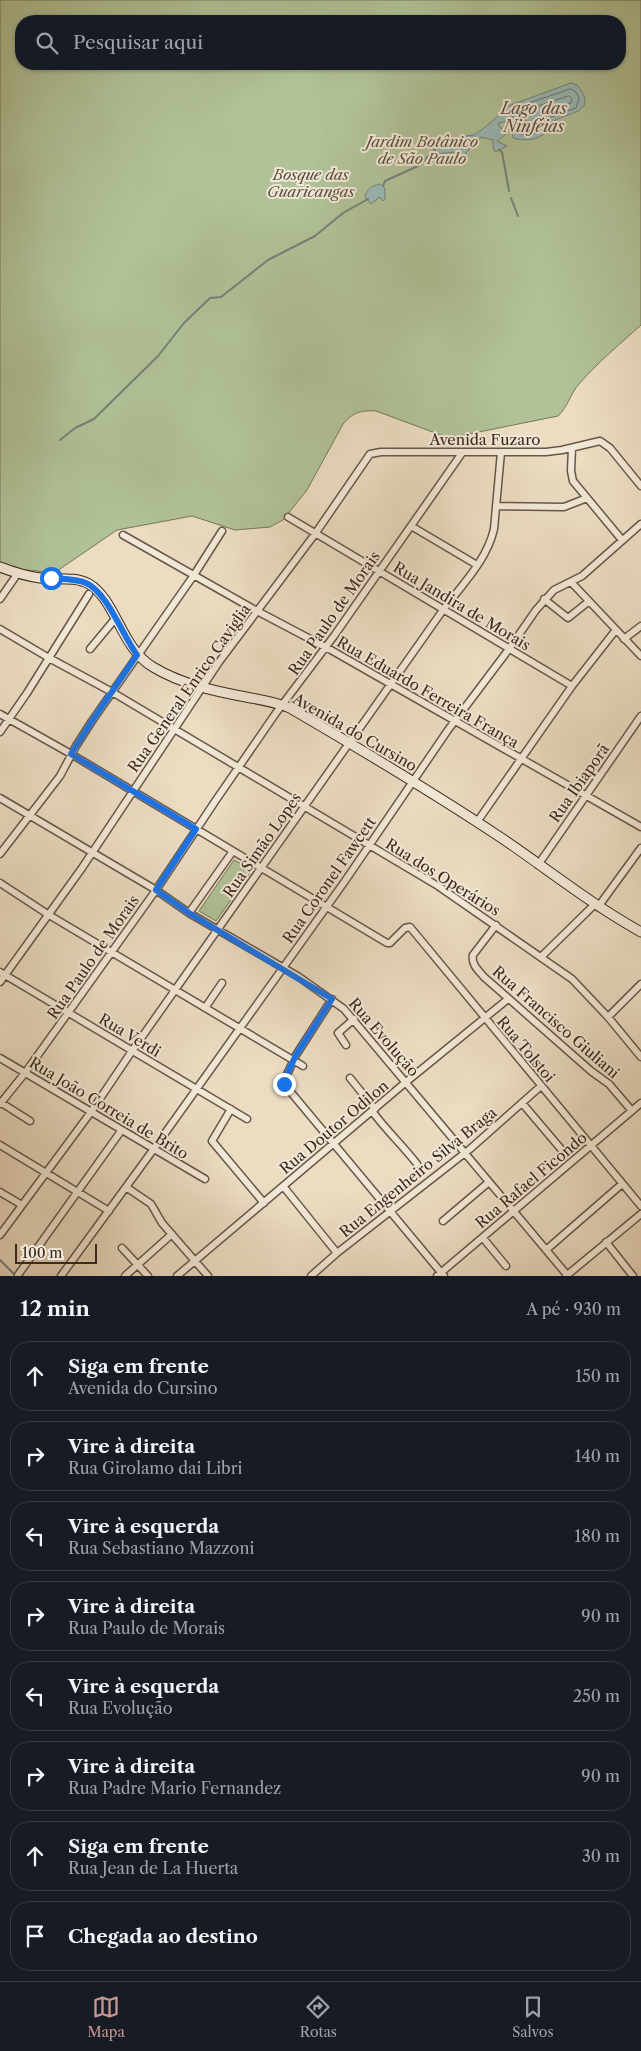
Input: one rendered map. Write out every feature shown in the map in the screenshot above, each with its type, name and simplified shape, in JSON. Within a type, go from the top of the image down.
[{"type":"main road","name":"Avenida do Cursino","points":[[0,567],[18,574],[87,583],[97,592],[137,655],[160,671],[203,688],[283,705],[434,793],[596,906],[641,932]]},
{"type":"street","name":"Avenida Fuzaro","points":[[366,460],[370,454],[376,452],[546,452],[600,441],[604,443],[641,486]]},
{"type":"street","points":[[572,448],[571,471],[573,481],[622,540]]},
{"type":"street","name":"Rua Paulo de Morais","points":[[1,1103],[25,1073],[156,890],[239,767],[379,572],[462,452]]},
{"type":"street","name":"Rua Simão Lopes","points":[[0,1235],[91,1112],[132,1050],[488,548],[496,506],[501,452]]},
{"type":"street","name":"Rua General Enrico Caviglia","points":[[0,982],[2,974],[48,915],[92,853],[219,662],[315,534],[366,460]]},
{"type":"street","points":[[496,506],[564,507],[587,498]]},
{"type":"street","name":"Rua Jandira de Morais","points":[[288,518],[572,686]]},
{"type":"street","name":"Rua Coronel Fawcett","points":[[61,1276],[153,1150],[369,846],[455,721],[544,599],[554,590],[571,582],[600,562],[641,524]]},
{"type":"street","points":[[411,526],[477,565]]},
{"type":"street","points":[[0,854],[65,768],[71,754],[112,692],[194,576],[222,531]]},
{"type":"street","name":"Rua Eduardo Ferreira França","points":[[123,535],[325,647],[641,827]]},
{"type":"street","points":[[0,599],[18,574]]},
{"type":"street","points":[[571,582],[615,631],[641,656]]},
{"type":"street","points":[[0,732],[89,594]]},
{"type":"street","points":[[544,599],[568,618],[588,602]]},
{"type":"street","points":[[90,649],[115,619]]},
{"type":"street","points":[[624,639],[641,626]]},
{"type":"street","name":"Rua dos Operários","points":[[0,629],[176,729],[438,886],[572,979],[638,1048],[641,1057]]},
{"type":"street","points":[[477,822],[572,686],[615,631]]},
{"type":"street","points":[[0,714],[71,754],[325,906]]},
{"type":"street","name":"Rua Ibiaporã","points":[[538,865],[641,716]]},
{"type":"street","name":"Rua Evolução","points":[[0,798],[156,890],[189,913],[332,999],[354,1020],[567,1276]]},
{"type":"street","points":[[541,957],[596,906],[641,848]]},
{"type":"street","points":[[189,913],[233,851]]},
{"type":"street","points":[[0,884],[174,991],[303,1066]]},
{"type":"street","name":"Rua Tolstoi","points":[[325,906],[387,943],[390,943],[405,928],[410,927],[641,1206]]},
{"type":"street","name":"Rua Francisco Giuliani","points":[[496,925],[476,950],[472,959],[476,968],[508,999],[591,1071],[610,1084],[632,1111]]},
{"type":"street","name":"Rua Verdi","points":[[2,974],[247,1119]]},
{"type":"street","points":[[205,1008],[222,983]]},
{"type":"street","points":[[608,1017],[641,984]]},
{"type":"street","points":[[332,999],[293,1061],[284,1084],[440,1275]]},
{"type":"street","name":"Rua Doutor Odilon","points":[[177,1276],[406,1082],[508,999]]},
{"type":"street","points":[[346,1045],[338,1034],[354,1020]]},
{"type":"street","name":"Rua João Correia de Brito","points":[[0,1058],[205,1179]]},
{"type":"street","points":[[350,1078],[392,1137],[401,1143],[417,1164]]},
{"type":"street","name":"Rua Engenheiro Silva Braga","points":[[311,1276],[337,1253],[465,1153],[541,1086]]},
{"type":"street","points":[[1,1103],[30,1120]]},
{"type":"street","points":[[522,1103],[561,1149]]},
{"type":"street","name":"Rua Rafael Ficondo","points":[[440,1275],[641,1103]]},
{"type":"street","points":[[231,1109],[212,1141],[264,1203]]},
{"type":"street","points":[[18,1275],[121,1131]]},
{"type":"street","points":[[0,1145],[109,1211]]},
{"type":"street","points":[[443,1221],[489,1182]]},
{"type":"street","points":[[546,1250],[622,1184]]},
{"type":"street","points":[[283,1186],[337,1253]]},
{"type":"street","points":[[126,1187],[151,1204],[162,1223],[208,1276]]},
{"type":"street","points":[[0,1192],[22,1205]]},
{"type":"street","points":[[567,1276],[641,1214]]},
{"type":"street","points":[[125,1276],[172,1234]]},
{"type":"street","points":[[483,1238],[506,1266]]},
{"type":"street","points":[[606,1242],[633,1276]]},
{"type":"street","points":[[122,1248],[148,1276]]},
{"type":"green space","points":[[0,0],[641,0],[641,325],[586,376],[558,416],[449,438],[376,411],[354,414],[343,424],[307,490],[283,520],[270,527],[235,530],[192,516],[117,530],[54,573],[19,569],[0,561]]},
{"type":"green space","points":[[234,860],[252,870],[216,921],[199,911]]},
{"type":"water","name":"Lago das Ninféias","points":[[571,83],[577,85],[583,95],[585,102],[583,107],[553,122],[546,132],[539,137],[526,140],[513,138],[512,133],[517,127],[511,121],[498,123],[505,135],[497,141],[507,146],[495,152],[493,140],[481,137],[475,147],[470,148],[463,157],[459,157],[456,152],[436,154],[434,150],[435,145],[440,141],[451,143],[466,136],[474,135],[506,111],[508,106]]},
{"type":"water","points":[[380,184],[385,188],[385,199],[383,201],[380,197],[371,204],[365,197],[366,194],[370,188]]},
{"type":"waterway","points":[[383,186],[385,181],[418,166],[435,150]]},
{"type":"waterway","points":[[499,150],[502,152],[509,191]]},
{"type":"waterway","points":[[511,198],[518,216]]},
{"type":"waterway","points":[[60,440],[75,428],[94,419],[158,356],[184,323],[210,298],[221,297],[268,260],[315,236],[343,213],[368,199]]},
{"type":"waterway","points":[[0,1260],[16,1276]]},
{"type":"route","points":[[51,578],[87,583],[94,588],[105,602],[137,655],[71,754],[196,829],[156,890],[189,913],[332,999],[296,1055],[284,1084]]},
{"type":"park label","name":"Jardim Botânico de São Paulo","points":[[422,150]]},
{"type":"park label","name":"Bosque das Guaricangas","points":[[311,182]]}]
